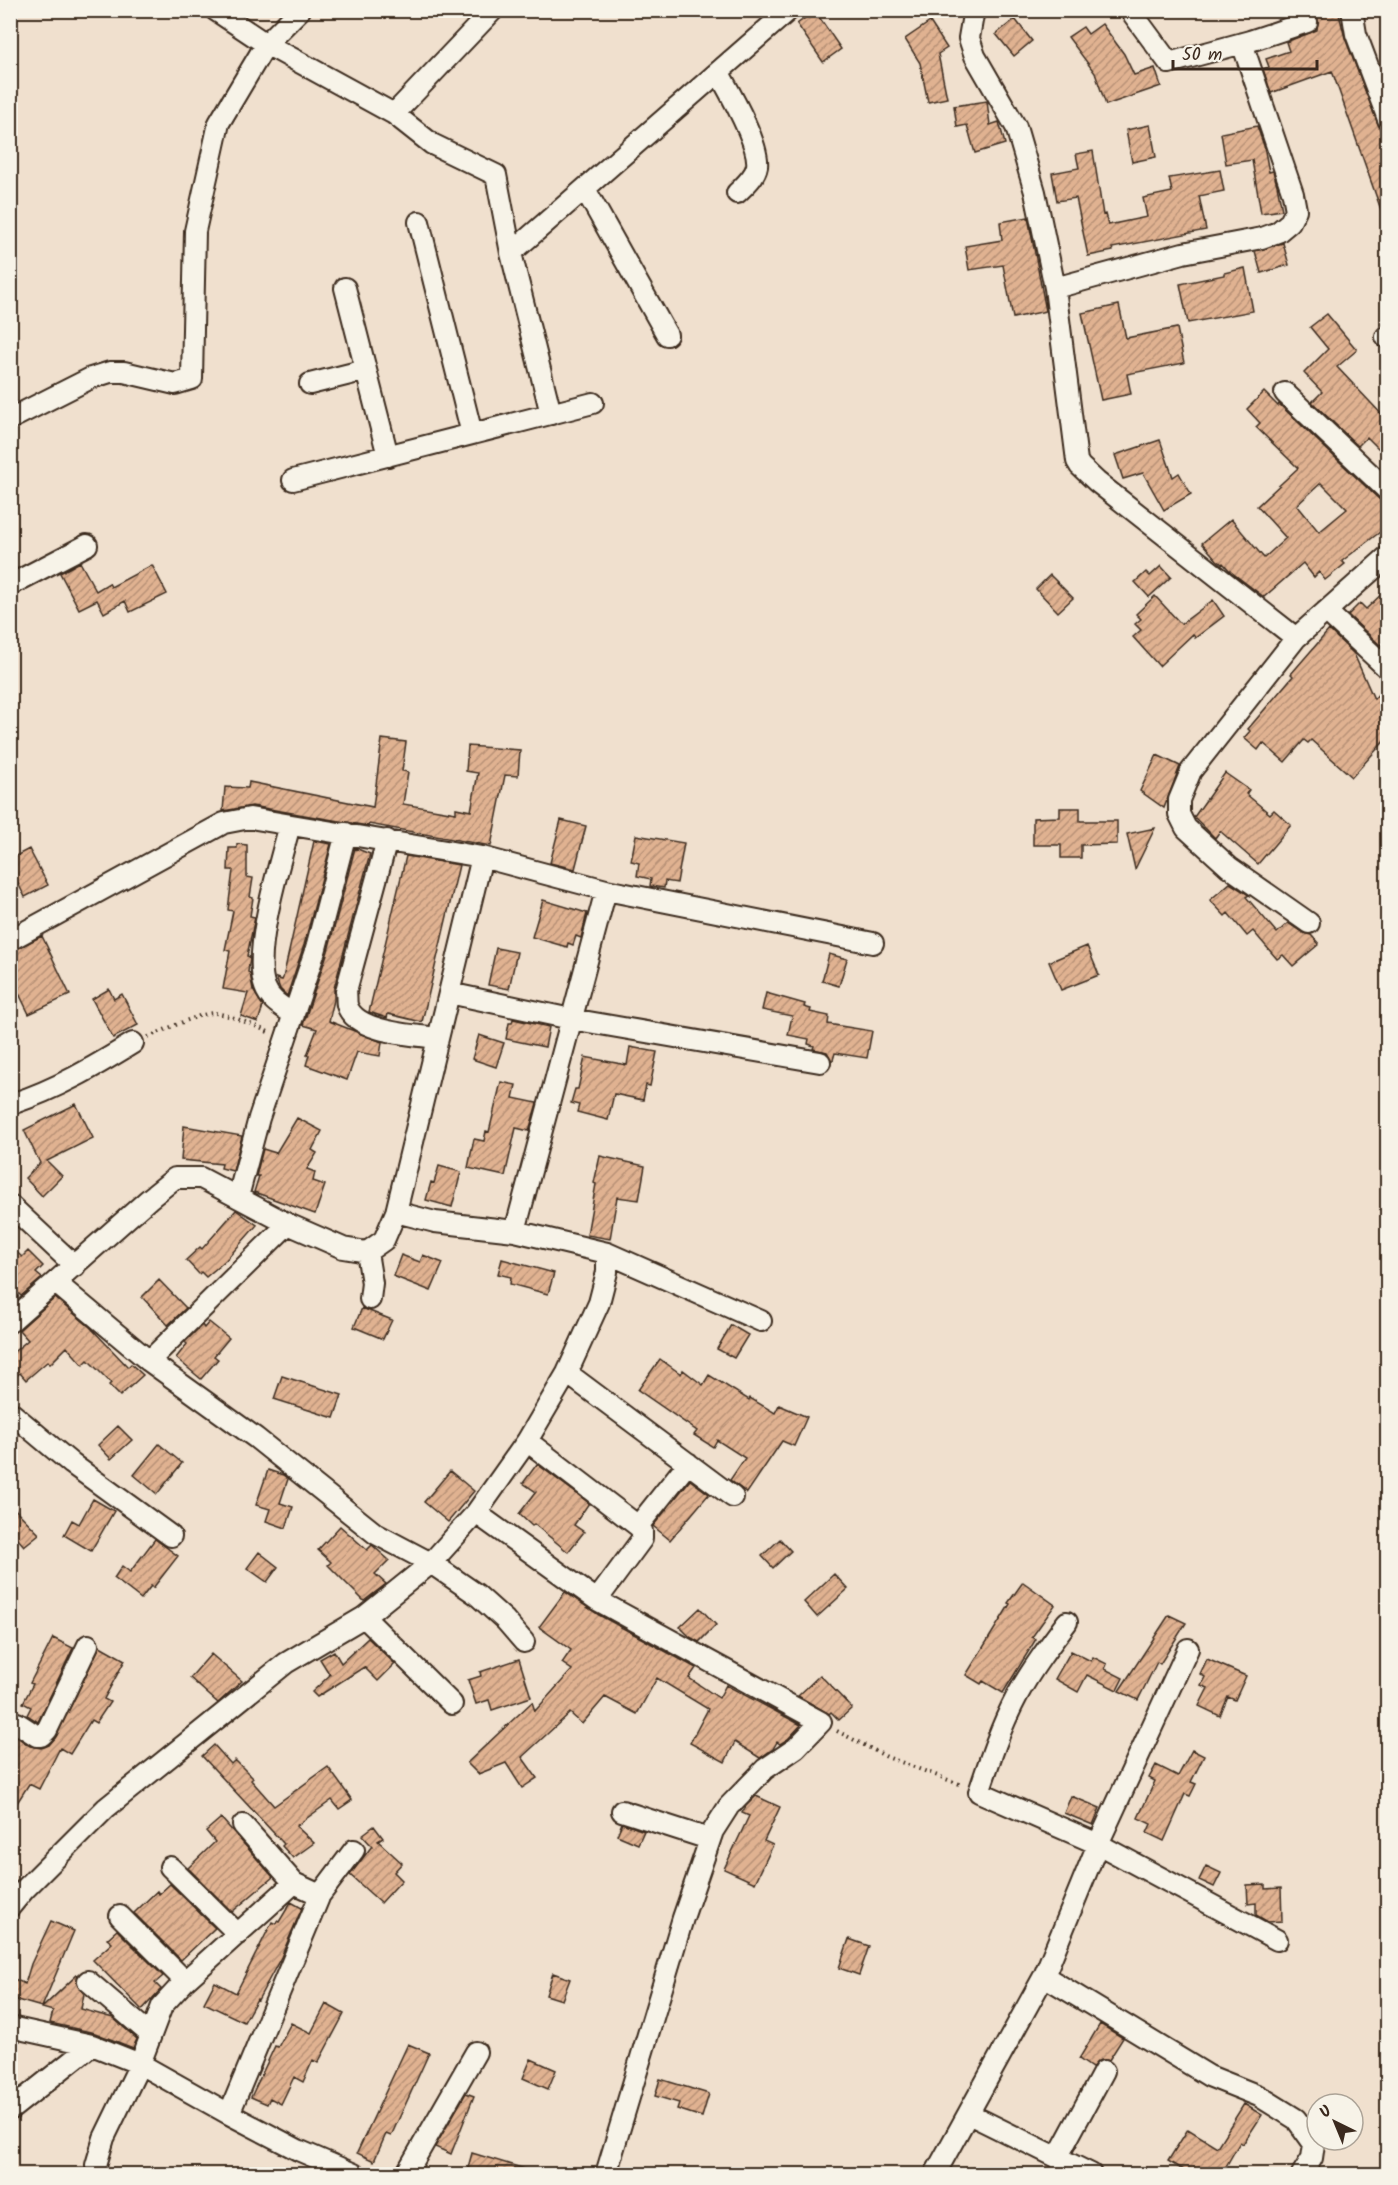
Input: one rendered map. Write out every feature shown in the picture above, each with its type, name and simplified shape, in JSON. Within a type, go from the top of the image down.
[{"type":"street","points":[[215,10],[266,44],[394,114],[432,144],[496,175],[511,253],[551,414]]},
{"type":"street","points":[[10,419],[91,378],[110,372],[124,372],[175,384],[192,379],[195,231],[219,123],[266,44],[300,10]]},
{"type":"street","points":[[394,114],[493,10]]},
{"type":"street","points":[[511,253],[789,10]]},
{"type":"street","points":[[976,10],[969,38],[975,56],[1016,127],[1035,192],[1055,288],[1075,453],[1080,466],[1097,482],[1296,638]]},
{"type":"street","points":[[1130,10],[1169,63],[1306,22]]},
{"type":"street","points":[[1352,10],[1356,34],[1388,119]]},
{"type":"street","points":[[1055,288],[1183,253],[1262,238],[1278,232],[1290,222],[1296,210],[1293,194],[1242,43]]},
{"type":"street","points":[[719,73],[744,122],[757,155],[755,174],[738,193]]},
{"type":"street","points":[[585,189],[667,335]]},
{"type":"street","points":[[418,222],[472,434]]},
{"type":"street","points":[[345,288],[388,456]]},
{"type":"street","points":[[310,384],[366,369]]},
{"type":"street","points":[[1285,393],[1388,491]]},
{"type":"street","points":[[293,480],[593,403]]},
{"type":"street","points":[[10,585],[87,545]]},
{"type":"street","points":[[1309,922],[1229,867],[1185,828],[1179,814],[1179,800],[1191,771],[1296,638],[1388,556]]},
{"type":"street","points":[[1326,611],[1388,669]]},
{"type":"street","points":[[10,940],[224,823],[250,818],[482,857],[606,890],[873,943]]},
{"type":"street","points":[[290,825],[268,910],[261,970],[265,988],[273,1001],[294,1015]]},
{"type":"street","points":[[238,1197],[259,1118],[316,948],[346,833]]},
{"type":"street","points":[[387,840],[346,991],[348,1007],[360,1021],[387,1032],[438,1038]]},
{"type":"street","points":[[10,1322],[175,1178],[201,1178],[288,1224],[343,1248],[367,1252],[384,1240],[396,1212],[482,857]]},
{"type":"street","points":[[515,1231],[606,890]]},
{"type":"street","points":[[449,993],[571,1019],[820,1062]]},
{"type":"street","points":[[12,1101],[41,1094],[79,1076],[133,1043]]},
{"type":"street","points":[[10,1205],[75,1266]]},
{"type":"street","points":[[396,1212],[435,1222],[515,1231],[607,1253],[761,1321]]},
{"type":"street","points":[[149,1361],[288,1224]]},
{"type":"street","points":[[367,1252],[372,1283],[370,1299]]},
{"type":"street","points":[[10,1907],[106,1808],[286,1663],[364,1617],[431,1563],[476,1514],[526,1441],[567,1373],[599,1303],[607,1272],[607,1253]]},
{"type":"street","points":[[56,1283],[149,1361],[256,1438],[376,1534],[431,1563],[476,1594],[505,1620],[524,1642]]},
{"type":"street","points":[[567,1373],[733,1497]]},
{"type":"street","points":[[10,1412],[72,1464],[171,1536]]},
{"type":"street","points":[[526,1441],[638,1526],[642,1532],[642,1539],[597,1600]]},
{"type":"street","points":[[638,1526],[688,1463]]},
{"type":"street","points":[[476,1514],[597,1600],[820,1722],[796,1748],[765,1769],[729,1806],[710,1839],[683,1918],[606,2175]]},
{"type":"street","points":[[364,1617],[452,1704]]},
{"type":"street","points":[[1066,1622],[1038,1661],[1017,1696],[994,1748],[979,1792],[1098,1844],[1277,1940]]},
{"type":"street","points":[[10,1721],[41,1736],[47,1730],[88,1645]]},
{"type":"street","points":[[934,2175],[1044,1976],[1098,1844],[1188,1649]]},
{"type":"street","points":[[622,1810],[710,1839]]},
{"type":"street","points":[[243,1826],[294,1882],[320,1895]]},
{"type":"street","points":[[230,2115],[320,1895],[354,1850]]},
{"type":"street","points":[[170,1868],[238,1934]]},
{"type":"street","points":[[98,2175],[96,2165],[98,2153],[140,2064],[162,2006],[185,1981],[294,1882]]},
{"type":"street","points":[[120,1916],[185,1981]]},
{"type":"street","points":[[1044,1976],[1209,2076],[1259,2096],[1296,2119],[1314,2144],[1312,2158],[1302,2175]]},
{"type":"street","points":[[88,1982],[151,2035]]},
{"type":"street","points":[[10,2027],[92,2045],[140,2064],[230,2115],[298,2150],[354,2175]]},
{"type":"street","points":[[10,2110],[92,2045]]},
{"type":"street","points":[[406,2175],[476,2052]]},
{"type":"street","points":[[1058,2158],[1104,2071]]},
{"type":"street","points":[[969,2114],[1091,2175]]},
{"type":"path","points":[[133,1043],[183,1022],[214,1013],[254,1025],[286,1041]]},
{"type":"path","points":[[820,1722],[887,1757],[979,1792]]},
{"type":"building","points":[[1311,10],[1338,10],[1345,38],[1388,150],[1388,221],[1385,221],[1332,71],[1271,93],[1263,69],[1269,67],[1266,59],[1289,51],[1286,42],[1317,30],[1318,19]]},
{"type":"building","points":[[815,11],[841,49],[823,62],[797,24]]},
{"type":"building","points":[[1015,19],[1032,41],[1014,56],[996,34]]},
{"type":"building","points":[[930,22],[947,48],[938,54],[947,98],[928,102],[920,63],[905,39]]},
{"type":"building","points":[[1102,24],[1124,54],[1134,75],[1155,68],[1161,86],[1106,105],[1095,73],[1068,37],[1083,27],[1088,34]]},
{"type":"building","points":[[987,101],[990,125],[999,122],[1005,144],[975,153],[967,125],[957,127],[954,106]]},
{"type":"building","points":[[1150,125],[1156,157],[1132,162],[1126,130]]},
{"type":"building","points":[[1257,126],[1269,172],[1273,171],[1282,210],[1261,213],[1252,160],[1226,164],[1221,133]]},
{"type":"building","points":[[1093,151],[1103,215],[1105,214],[1108,225],[1147,217],[1143,198],[1172,192],[1169,178],[1220,170],[1224,191],[1199,196],[1206,230],[1112,248],[1113,251],[1088,256],[1076,198],[1057,201],[1052,173],[1079,168],[1076,154]]},
{"type":"building","points":[[1028,217],[1046,311],[1013,318],[1003,265],[969,270],[965,246],[1002,240],[1000,222]]},
{"type":"building","points":[[1283,243],[1289,265],[1261,273],[1255,251]]},
{"type":"building","points":[[1245,268],[1253,311],[1188,323],[1180,284]]},
{"type":"building","points":[[1119,305],[1126,338],[1177,328],[1184,363],[1127,374],[1131,394],[1101,400],[1082,313]]},
{"type":"building","points":[[1327,314],[1357,350],[1337,367],[1388,421],[1388,458],[1367,437],[1358,446],[1312,402],[1322,392],[1304,373],[1328,349],[1310,327]]},
{"type":"building","points":[[1264,392],[1380,500],[1388,503],[1388,526],[1342,561],[1345,564],[1325,580],[1319,572],[1314,577],[1303,563],[1264,597],[1217,560],[1202,543],[1231,519],[1264,558],[1286,538],[1257,506],[1298,468],[1256,427],[1260,423],[1247,409]],"holes":[[[1321,483],[1347,509],[1319,532],[1297,505]]]},
{"type":"building","points":[[1160,440],[1173,477],[1179,473],[1191,494],[1164,510],[1143,473],[1123,479],[1115,455]]},
{"type":"building","points":[[80,562],[96,591],[109,583],[111,587],[152,565],[167,594],[130,612],[125,601],[104,613],[97,600],[79,609],[60,573]]},
{"type":"building","points":[[1161,566],[1171,577],[1149,597],[1135,582],[1146,572],[1150,576]]},
{"type":"building","points":[[1050,575],[1073,598],[1058,612],[1036,589]]},
{"type":"building","points":[[1388,588],[1388,638],[1380,645],[1348,615],[1360,603],[1366,609]]},
{"type":"building","points":[[1155,596],[1181,624],[1213,600],[1224,616],[1195,638],[1193,634],[1159,666],[1133,637],[1141,630],[1135,624],[1141,619],[1136,614]]},
{"type":"building","points":[[1329,630],[1354,654],[1374,699],[1388,683],[1388,737],[1352,777],[1311,740],[1308,743],[1304,740],[1285,762],[1263,743],[1258,750],[1244,738],[1250,731],[1248,729],[1293,676],[1291,674]]},
{"type":"building","points":[[382,739],[406,742],[402,771],[408,772],[403,804],[456,813],[456,808],[471,811],[478,773],[466,771],[468,746],[520,750],[518,776],[505,775],[491,846],[252,806],[223,811],[225,787],[248,788],[249,782],[373,807]]},
{"type":"building","points":[[1157,755],[1180,766],[1164,808],[1140,791]]},
{"type":"building","points":[[1225,773],[1249,790],[1246,794],[1270,814],[1274,810],[1291,825],[1258,864],[1220,831],[1215,838],[1194,817]]},
{"type":"building","points":[[1060,808],[1080,808],[1080,821],[1117,821],[1117,844],[1081,845],[1081,858],[1061,858],[1061,845],[1033,845],[1033,818],[1060,817]]},
{"type":"building","points":[[561,820],[586,826],[575,869],[550,863]]},
{"type":"building","points":[[1155,828],[1135,869],[1127,834]]},
{"type":"building","points":[[636,835],[684,843],[677,883],[665,881],[664,888],[650,886],[651,879],[637,876],[639,863],[631,861]]},
{"type":"building","points":[[314,841],[331,844],[304,945],[287,996],[280,989],[276,978],[282,980],[283,978]]},
{"type":"building","points":[[237,844],[247,845],[247,877],[253,878],[250,916],[255,917],[247,956],[250,957],[248,972],[253,990],[263,1006],[258,1022],[241,1016],[248,993],[223,989],[230,951],[225,950],[233,911],[228,910],[233,870],[228,870],[229,848],[237,848]]},
{"type":"building","points":[[355,848],[370,854],[334,988],[329,1021],[382,1042],[380,1056],[357,1052],[347,1080],[306,1065],[309,1055],[307,1055],[317,1029],[303,1025],[328,951]]},
{"type":"building","points":[[29,849],[48,885],[25,897],[10,868],[10,859]]},
{"type":"building","points":[[406,856],[459,865],[422,1022],[388,1014],[387,1018],[369,1012]]},
{"type":"building","points":[[1230,883],[1249,895],[1246,897],[1277,933],[1288,923],[1303,933],[1311,935],[1319,944],[1293,966],[1283,955],[1277,959],[1253,931],[1247,936],[1228,913],[1225,916],[1210,900]]},
{"type":"building","points":[[543,900],[587,913],[581,938],[576,936],[573,945],[568,943],[567,947],[532,937]]},
{"type":"building","points":[[42,936],[70,995],[29,1014],[10,975],[10,952]]},
{"type":"building","points":[[1087,946],[1099,975],[1061,990],[1049,962]]},
{"type":"building","points":[[496,948],[517,952],[509,989],[488,985]]},
{"type":"building","points":[[829,954],[847,959],[839,986],[822,981]]},
{"type":"building","points":[[109,989],[114,999],[122,994],[138,1025],[113,1038],[92,999]]},
{"type":"building","points":[[766,993],[805,1004],[804,1007],[811,1009],[810,1012],[829,1016],[828,1024],[872,1031],[867,1058],[835,1053],[831,1060],[827,1052],[813,1049],[814,1046],[808,1044],[809,1039],[788,1035],[792,1016],[762,1010]]},
{"type":"building","points":[[513,1019],[549,1027],[545,1047],[506,1039],[509,1023],[512,1023]]},
{"type":"building","points":[[479,1035],[504,1043],[496,1067],[472,1059]]},
{"type":"building","points":[[630,1047],[657,1052],[650,1086],[646,1085],[643,1100],[614,1094],[608,1120],[577,1112],[579,1105],[571,1103],[575,1089],[578,1089],[585,1057],[627,1065]]},
{"type":"building","points":[[501,1082],[516,1085],[513,1098],[537,1103],[529,1131],[516,1128],[505,1176],[468,1168],[474,1139],[484,1141],[486,1131],[489,1132]]},
{"type":"building","points":[[76,1104],[93,1138],[47,1161],[62,1176],[42,1196],[25,1178],[40,1163],[24,1130]]},
{"type":"building","points":[[297,1118],[322,1131],[312,1150],[317,1153],[307,1169],[315,1172],[313,1181],[325,1185],[315,1214],[254,1192],[263,1149],[276,1153]]},
{"type":"building","points":[[184,1126],[242,1136],[233,1171],[221,1168],[222,1164],[181,1160]]},
{"type":"building","points":[[600,1156],[645,1166],[639,1200],[617,1197],[610,1239],[587,1235]]},
{"type":"building","points":[[439,1166],[461,1172],[452,1207],[426,1200]]},
{"type":"building","points":[[236,1210],[257,1225],[226,1260],[206,1277],[201,1272],[199,1274],[186,1260],[200,1247],[202,1249]]},
{"type":"building","points":[[10,1246],[22,1257],[28,1251],[43,1266],[36,1273],[42,1278],[21,1296],[10,1285]]},
{"type":"building","points":[[401,1255],[420,1262],[423,1255],[443,1263],[431,1291],[393,1276]]},
{"type":"building","points":[[502,1259],[554,1273],[548,1294],[510,1284],[511,1277],[498,1274]]},
{"type":"building","points":[[159,1280],[186,1308],[168,1325],[142,1297]]},
{"type":"building","points":[[55,1298],[90,1327],[128,1367],[131,1364],[143,1375],[120,1396],[109,1385],[111,1383],[88,1360],[83,1365],[67,1347],[50,1364],[48,1361],[26,1380],[20,1373],[10,1381],[10,1355],[28,1340],[19,1330]]},
{"type":"building","points":[[362,1308],[392,1320],[383,1339],[354,1327]]},
{"type":"building","points":[[209,1322],[229,1338],[214,1356],[218,1359],[201,1379],[176,1358],[187,1344],[185,1342],[202,1325],[204,1328]]},
{"type":"building","points":[[731,1325],[748,1335],[734,1358],[717,1349]]},
{"type":"building","points":[[660,1359],[681,1374],[683,1370],[703,1385],[709,1375],[775,1413],[779,1405],[807,1417],[794,1446],[782,1441],[747,1493],[730,1480],[745,1458],[717,1440],[713,1447],[694,1435],[697,1431],[638,1390]]},
{"type":"building","points":[[282,1376],[342,1395],[334,1418],[274,1399]]},
{"type":"building","points":[[118,1426],[132,1440],[111,1459],[98,1445]]},
{"type":"building","points":[[159,1444],[182,1463],[157,1494],[134,1475]]},
{"type":"building","points":[[537,1464],[589,1503],[574,1525],[584,1532],[568,1552],[519,1514],[536,1492],[523,1483]]},
{"type":"building","points":[[268,1470],[288,1479],[280,1503],[293,1507],[286,1528],[266,1521],[270,1509],[256,1505]]},
{"type":"building","points":[[450,1471],[474,1491],[448,1522],[424,1502]]},
{"type":"building","points":[[690,1480],[709,1494],[670,1540],[653,1526]]},
{"type":"building","points":[[93,1499],[114,1511],[91,1551],[64,1535],[72,1520],[79,1524]]},
{"type":"building","points":[[10,1504],[39,1534],[24,1546],[10,1530]]},
{"type":"building","points":[[340,1526],[367,1550],[372,1545],[389,1560],[375,1574],[386,1584],[364,1601],[328,1565],[331,1562],[318,1550]]},
{"type":"building","points":[[155,1539],[178,1556],[153,1588],[151,1586],[141,1599],[114,1578],[122,1566],[130,1572]]},
{"type":"building","points":[[780,1539],[791,1551],[773,1568],[762,1556]]},
{"type":"building","points":[[259,1552],[278,1567],[267,1582],[247,1568]]},
{"type":"building","points":[[834,1574],[848,1589],[817,1617],[804,1602]]},
{"type":"building","points":[[1023,1582],[1055,1605],[1032,1637],[1036,1639],[1003,1693],[983,1681],[981,1684],[966,1675],[1010,1604],[1008,1603]]},
{"type":"building","points":[[565,1592],[599,1615],[696,1668],[689,1678],[719,1698],[726,1685],[801,1725],[788,1739],[780,1744],[777,1742],[773,1749],[760,1758],[735,1742],[725,1762],[690,1743],[708,1709],[657,1678],[637,1714],[605,1697],[582,1724],[570,1713],[522,1757],[537,1778],[522,1788],[506,1763],[478,1774],[467,1763],[532,1702],[535,1711],[572,1670],[562,1663],[571,1650],[539,1627]]},
{"type":"building","points":[[700,1608],[716,1625],[699,1642],[680,1627]]},
{"type":"building","points":[[1169,1615],[1186,1623],[1160,1664],[1157,1662],[1138,1700],[1119,1691]]},
{"type":"building","points":[[53,1638],[73,1648],[38,1722],[27,1715],[31,1707],[23,1703],[33,1684],[30,1683]]},
{"type":"building","points":[[368,1638],[395,1664],[378,1681],[364,1667],[317,1697],[312,1692],[330,1675],[320,1659],[334,1651],[341,1663]]},
{"type":"building","points":[[100,1646],[125,1660],[104,1699],[110,1702],[96,1723],[91,1720],[70,1754],[60,1748],[39,1789],[29,1784],[10,1814],[10,1742],[14,1735],[30,1746],[41,1748],[49,1745],[55,1738]]},
{"type":"building","points":[[1071,1651],[1091,1661],[1093,1657],[1107,1664],[1105,1669],[1123,1678],[1117,1690],[1087,1675],[1078,1692],[1055,1679]]},
{"type":"building","points":[[211,1654],[242,1681],[218,1703],[190,1678]]},
{"type":"building","points":[[519,1659],[531,1697],[492,1710],[489,1700],[476,1704],[468,1680],[481,1676],[480,1672]]},
{"type":"building","points":[[1207,1659],[1246,1676],[1235,1700],[1228,1697],[1220,1716],[1199,1706],[1208,1688],[1201,1685],[1205,1677],[1200,1674]]},
{"type":"building","points":[[820,1675],[852,1708],[839,1720],[831,1712],[829,1714],[798,1696]]},
{"type":"building","points":[[214,1745],[231,1764],[235,1760],[253,1778],[251,1780],[274,1806],[328,1767],[352,1800],[339,1809],[332,1800],[296,1826],[314,1843],[293,1858],[282,1846],[284,1844],[202,1756]]},
{"type":"building","points":[[1192,1750],[1204,1756],[1191,1782],[1196,1784],[1190,1796],[1185,1794],[1164,1841],[1147,1833],[1151,1824],[1138,1818],[1155,1781],[1149,1778],[1156,1765],[1178,1776]]},
{"type":"building","points":[[756,1796],[780,1807],[764,1841],[773,1845],[755,1883],[724,1869],[749,1816],[742,1813]]},
{"type":"building","points":[[1071,1796],[1100,1808],[1093,1825],[1064,1813]]},
{"type":"building","points":[[221,1818],[273,1877],[232,1912],[188,1868],[215,1842],[206,1831]]},
{"type":"building","points":[[622,1823],[644,1831],[638,1844],[617,1835]]},
{"type":"building","points":[[374,1826],[383,1838],[378,1841],[402,1863],[394,1872],[402,1880],[381,1903],[350,1875],[372,1846],[362,1835]]},
{"type":"building","points":[[1206,1866],[1221,1873],[1214,1887],[1199,1880]]},
{"type":"building","points":[[170,1884],[215,1928],[181,1960],[134,1913],[157,1891],[159,1894]]},
{"type":"building","points":[[1265,1884],[1265,1889],[1281,1888],[1282,1921],[1268,1922],[1256,1915],[1256,1903],[1248,1904],[1247,1885]]},
{"type":"building","points":[[291,1902],[302,1908],[281,1957],[244,2022],[204,2003],[215,1982],[236,1993],[272,1922],[276,1924],[277,1921],[279,1922]]},
{"type":"building","points":[[51,1921],[74,1931],[42,2007],[10,1998],[10,1977],[25,1984],[31,1964]]},
{"type":"building","points":[[117,1930],[163,1976],[155,1983],[161,1989],[142,2010],[93,1960],[112,1943],[107,1939]]},
{"type":"building","points":[[849,1939],[869,1946],[859,1975],[839,1968]]},
{"type":"building","points":[[553,1973],[570,1979],[562,2000],[546,1995]]},
{"type":"building","points":[[78,1974],[77,1984],[84,1994],[81,2009],[113,2018],[137,2039],[133,2048],[95,2033],[50,2023],[53,2011],[42,2008]]},
{"type":"building","points":[[326,2004],[344,2014],[318,2063],[313,2060],[303,2082],[294,2077],[281,2104],[270,2098],[267,2104],[251,2097],[275,2046],[278,2047],[291,2023],[311,2033]]},
{"type":"building","points":[[1100,2024],[1123,2038],[1109,2060],[1098,2061],[1092,2068],[1079,2059]]},
{"type":"building","points":[[408,2044],[429,2053],[391,2136],[386,2134],[374,2161],[357,2153]]},
{"type":"building","points":[[531,2059],[556,2070],[548,2089],[523,2078]]},
{"type":"building","points":[[660,2079],[709,2094],[702,2117],[677,2109],[679,2103],[655,2096]]},
{"type":"building","points":[[466,2093],[474,2096],[451,2154],[435,2147]]},
{"type":"building","points":[[1244,2104],[1262,2115],[1243,2144],[1240,2142],[1221,2175],[1191,2175],[1168,2161],[1188,2129],[1217,2147]]},
{"type":"building","points":[[472,2153],[532,2171],[532,2175],[466,2175]]}]
